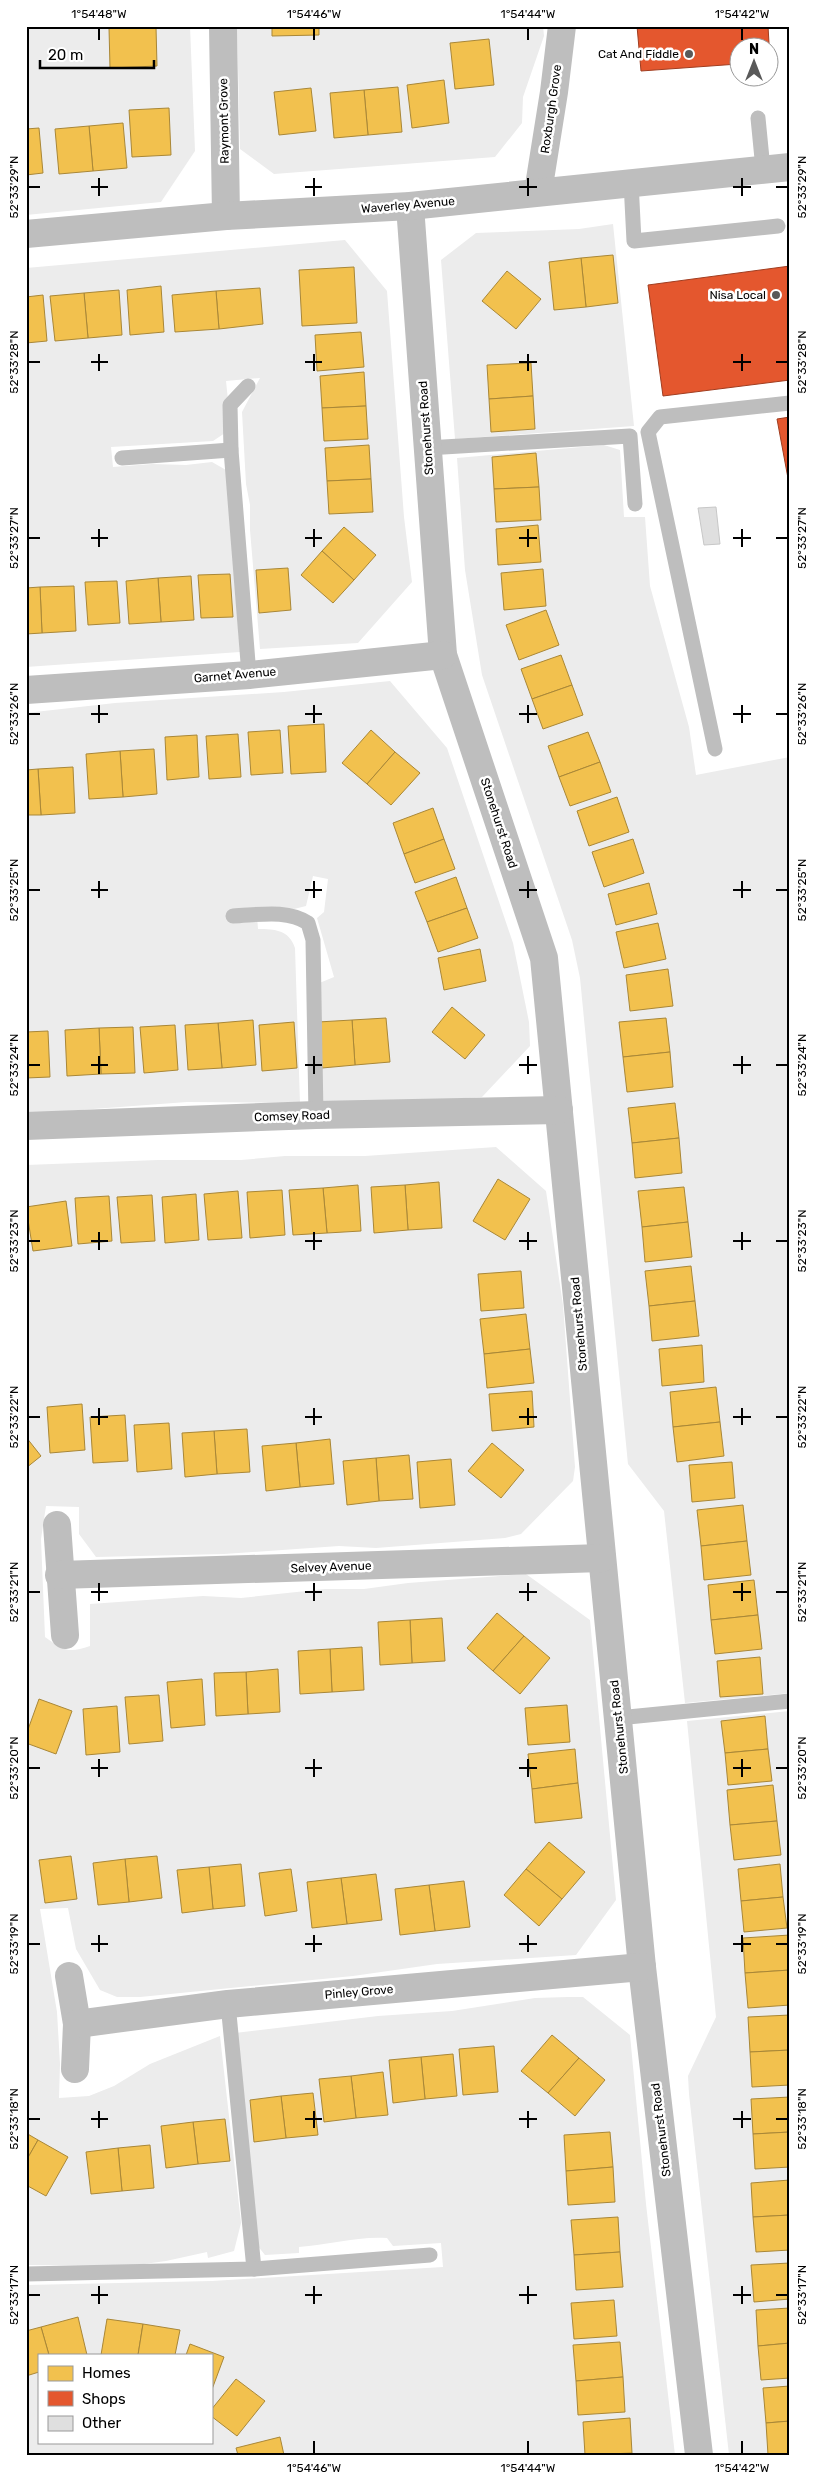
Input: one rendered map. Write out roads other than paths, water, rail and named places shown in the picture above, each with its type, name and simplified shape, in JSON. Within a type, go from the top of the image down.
[{"type":"street","name":"Raymont Grove","points":[[223,26],[226,216]]},
{"type":"street","name":"Roxburgh Grove","points":[[538,192],[554,92],[562,26]]},
{"type":"street","name":"Waverley Avenue","points":[[26,234],[226,216],[410,206],[790,167]]},
{"type":"street","name":"Stonehurst Road","points":[[410,206],[443,654],[544,958],[642,1967],[699,2455]]},
{"type":"street","name":"Garnet Avenue","points":[[26,690],[249,675],[443,654]]},
{"type":"street","name":"Comsey Road","points":[[26,1126],[316,1115],[559,1110]]},
{"type":"street","points":[[57,1525],[59,1575],[65,1636]]},
{"type":"street","name":"Selvey Avenue","points":[[59,1575],[602,1558]]},
{"type":"street","name":"Pinley Grove","points":[[77,2024],[228,2004],[642,1967]]},
{"type":"street","points":[[69,1976],[77,2024],[75,2069]]},
{"type":"lane","points":[[758,118],[763,169]]},
{"type":"lane","points":[[631,182],[634,241],[778,226]]},
{"type":"lane","points":[[248,386],[230,405],[231,450],[249,675]]},
{"type":"lane","points":[[715,749],[648,432],[660,417],[790,403]]},
{"type":"lane","points":[[427,448],[630,436],[635,504]]},
{"type":"lane","points":[[122,458],[231,450]]},
{"type":"lane","points":[[233,916],[276,914],[298,916],[308,923],[313,940],[316,1115]]},
{"type":"lane","points":[[618,1718],[790,1701]]},
{"type":"lane","points":[[228,2004],[254,2269]]},
{"type":"lane","points":[[26,2274],[254,2269],[430,2255]]},
{"type":"place","name":"Cat And Fiddle","points":[[689,54]]},
{"type":"place","name":"Nisa Local","points":[[776,295]]}]
